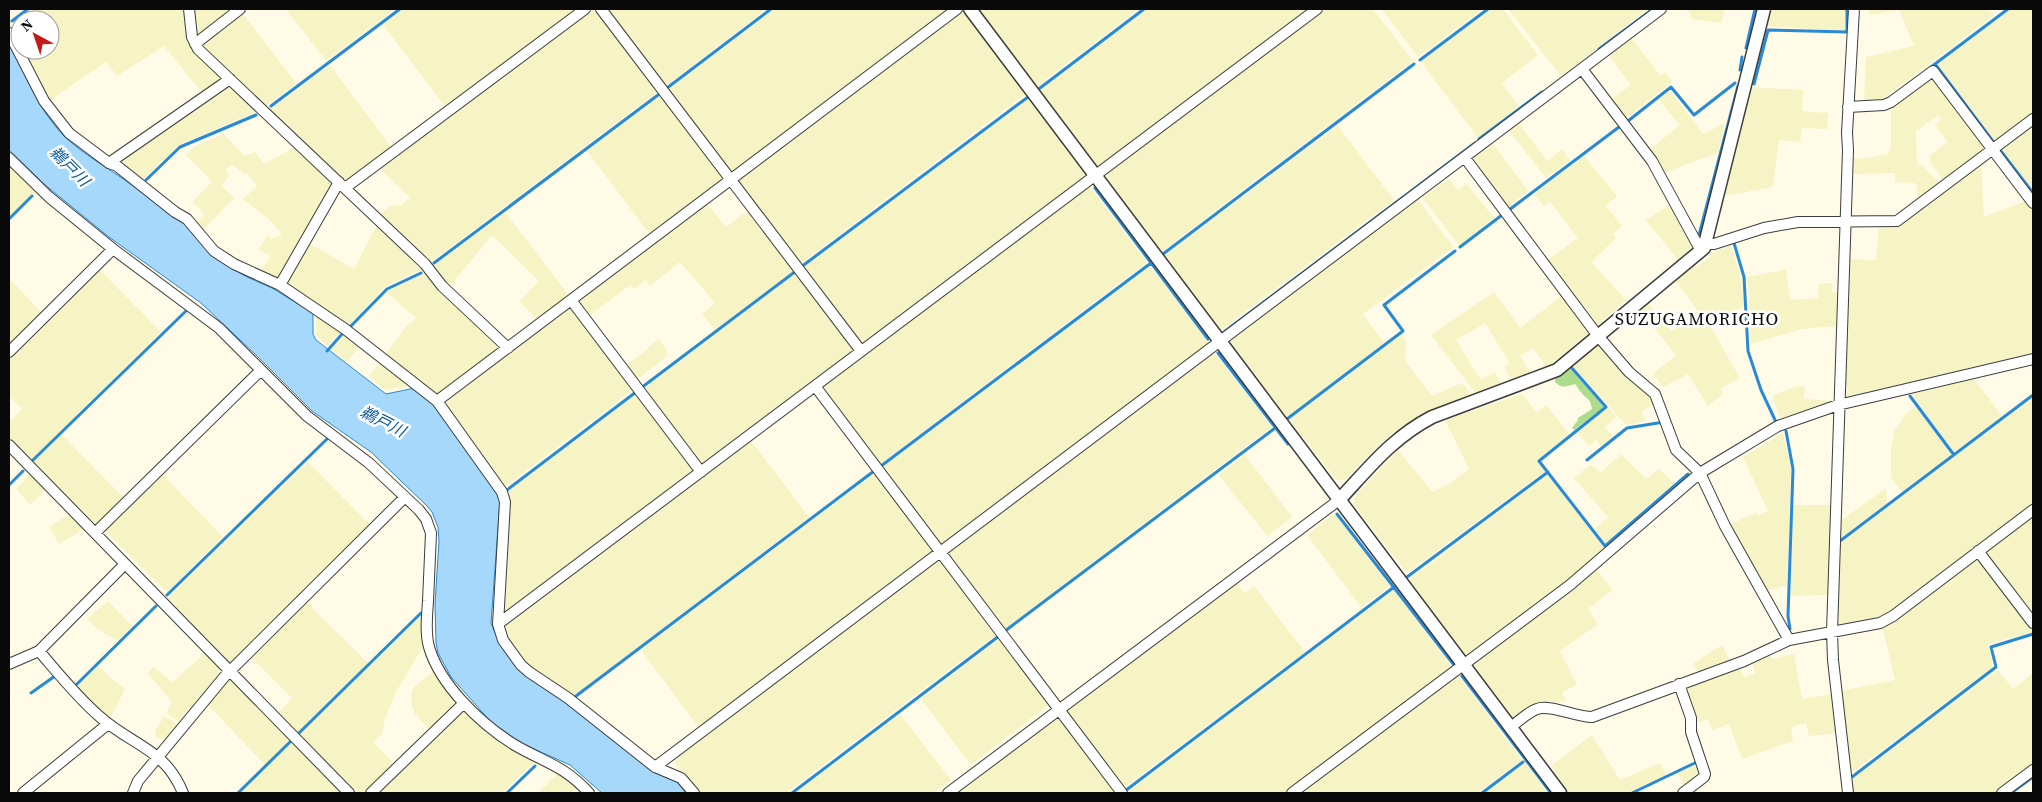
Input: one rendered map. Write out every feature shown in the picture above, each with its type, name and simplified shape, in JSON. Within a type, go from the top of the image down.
[{"type":"street","points":[[189,9],[192,37],[195,44],[425,264],[442,286],[508,348]]},
{"type":"street","points":[[195,44],[240,9]]},
{"type":"street","points":[[280,285],[342,185],[585,9]]},
{"type":"street","points":[[601,9],[861,351]]},
{"type":"street","points":[[437,401],[957,9]]},
{"type":"street","points":[[970,9],[1560,793]]},
{"type":"street","points":[[498,624],[1317,9]]},
{"type":"street","points":[[655,767],[1661,9]]},
{"type":"street","points":[[1703,248],[1764,9]]},
{"type":"street","points":[[1848,793],[1833,660],[1832,632],[1848,107],[1854,9]]},
{"type":"street","points":[[9,33],[44,100],[69,133],[109,164],[117,166],[175,212],[187,219],[214,251],[234,264],[280,285],[345,329],[437,401],[502,492],[505,502],[498,624],[503,640],[521,665],[568,698],[655,767],[681,778],[694,793]]},
{"type":"street","points":[[1582,69],[1652,161],[1703,248]]},
{"type":"street","points":[[1848,107],[1884,105],[1892,102],[1932,71],[2033,203]]},
{"type":"street","points":[[109,164],[230,78]]},
{"type":"street","points":[[948,793],[1058,708],[1338,500],[1399,437],[1416,426],[1432,417],[1551,374],[1703,248],[1764,228],[1798,222],[1897,221],[2033,119]]},
{"type":"street","points":[[9,158],[49,197],[113,249],[219,328],[307,416],[369,463],[405,496],[426,519],[431,533],[427,623],[429,646],[440,670],[464,703],[488,726],[510,742],[555,765],[575,778],[589,793]]},
{"type":"street","points":[[1465,158],[1598,336],[1629,372],[1655,394],[1676,450],[1700,473],[1725,526],[1788,640]]},
{"type":"street","points":[[9,352],[113,249]]},
{"type":"street","points":[[571,300],[701,472]]},
{"type":"street","points":[[1292,793],[1570,584],[1700,473],[1778,426],[1838,405],[2033,359]]},
{"type":"street","points":[[95,533],[261,370]]},
{"type":"street","points":[[815,386],[1122,793]]},
{"type":"street","points":[[9,445],[349,793]]},
{"type":"street","points":[[133,793],[138,782],[158,756],[230,670],[405,496]]},
{"type":"street","points":[[1511,727],[1536,709],[1544,708],[1583,717],[1592,717],[1744,662],[1788,640],[1880,623],[2033,510]]},
{"type":"street","points":[[1978,551],[2033,623]]},
{"type":"street","points":[[9,664],[39,651],[125,564]]},
{"type":"street","points":[[39,651],[108,724],[158,756],[174,774],[183,793]]},
{"type":"street","points":[[1679,684],[1691,718],[1692,732],[1705,774],[1704,777],[1683,793]]},
{"type":"street","points":[[371,793],[464,703]]},
{"type":"street","points":[[23,793],[108,724]]},
{"type":"street","points":[[2002,793],[2033,770]]},
{"type":"shaded area","points":[[185,9],[188,36],[221,75],[219,81],[203,94],[164,46],[117,76],[106,62],[50,100],[28,60],[60,60],[60,10],[32,10]]},
{"type":"shaded area","points":[[192,9],[226,9],[229,13],[197,36],[195,34]]},
{"type":"shaded area","points":[[286,9],[395,9],[326,61]]},
{"type":"shaded area","points":[[404,9],[581,9],[447,109],[383,25]]},
{"type":"shaded area","points":[[589,9],[597,9],[660,90],[430,263],[382,216],[382,212],[391,205],[400,206],[410,198],[378,167]]},
{"type":"shaded area","points":[[605,9],[767,9],[664,87]]},
{"type":"shaded area","points":[[775,9],[951,9],[734,173],[729,173],[667,91]]},
{"type":"shaded area","points":[[978,9],[1139,9],[1036,87]]},
{"type":"shaded area","points":[[1146,9],[1312,9],[1103,166],[1095,165],[1039,90]]},
{"type":"shaded area","points":[[1323,9],[1373,9],[1413,61],[1161,252],[1106,178],[1108,170]]},
{"type":"shaded area","points":[[1382,9],[1483,9],[1418,57]]},
{"type":"shaded area","points":[[1492,9],[1503,9],[1538,55],[1502,83],[1519,106],[1478,138],[1421,62]]},
{"type":"shaded area","points":[[1508,9],[1648,9],[1561,76]]},
{"type":"shaded area","points":[[1688,9],[1725,9],[1721,23],[1692,19]]},
{"type":"shaded area","points":[[1770,9],[1846,9],[1846,31],[1766,26]]},
{"type":"shaded area","points":[[1869,9],[1989,9],[1994,15],[1880,101],[1864,102],[1866,57],[1914,46],[1899,10],[1869,15]]},
{"type":"shaded area","points":[[2011,9],[2033,9],[2033,115],[1997,143],[1938,65]]},
{"type":"shaded area","points":[[241,11],[296,83],[265,107],[201,45]]},
{"type":"shaded area","points":[[960,12],[967,13],[1027,93],[799,265],[737,183],[737,180]]},
{"type":"shaded area","points":[[1630,36],[1660,75],[1665,72],[1672,82],[1625,119],[1610,100],[1631,85],[1607,53]]},
{"type":"shaded area","points":[[330,65],[393,150],[349,183],[343,183],[269,111]]},
{"type":"shaded area","points":[[1933,77],[1987,150],[1948,179],[1943,180],[1930,162],[1929,156],[1947,142],[1935,125],[1941,120],[1937,116],[1916,131],[1917,164],[1923,165],[1940,185],[1918,203],[1917,186],[1915,183],[1895,182],[1895,173],[1852,174],[1853,158],[1861,159],[1888,154],[1891,146],[1891,105]]},
{"type":"shaded area","points":[[227,83],[258,111],[181,144],[142,180],[118,162]]},
{"type":"shaded area","points":[[1751,87],[1803,90],[1802,111],[1828,113],[1827,129],[1802,128],[1800,142],[1779,140],[1773,185],[1769,188],[1723,196]]},
{"type":"shaded area","points":[[1670,91],[1703,134],[1725,123],[1718,153],[1663,173],[1649,150],[1680,125],[1659,100]]},
{"type":"shaded area","points":[[662,94],[725,178],[651,236],[587,151]]},
{"type":"shaded area","points":[[1030,97],[1086,172],[1085,179],[861,348],[802,268]]},
{"type":"shaded area","points":[[1518,122],[1547,161],[1562,149],[1570,160],[1546,178],[1508,129]]},
{"type":"shaded area","points":[[2033,123],[2033,190],[2000,148]]},
{"type":"shaded area","points":[[1338,126],[1394,200],[1220,331],[1164,256]]},
{"type":"shaded area","points":[[224,134],[244,156],[255,152],[264,164],[296,147],[332,183],[280,278],[276,279],[261,272],[270,256],[259,249],[268,235],[271,239],[282,235],[272,222],[243,199],[257,186],[247,173],[244,174],[232,164],[225,170],[229,175],[222,186],[234,198],[203,230],[197,222],[204,214],[192,202],[212,182],[186,155],[195,146]]},
{"type":"shaded area","points":[[1491,141],[1528,191],[1506,209],[1470,157]]},
{"type":"shaded area","points":[[1584,156],[1617,196],[1606,206],[1622,226],[1613,234],[1616,238],[1591,262],[1626,300],[1595,327],[1546,261],[1578,238],[1550,202],[1544,206],[1534,194]]},
{"type":"shaded area","points":[[1981,163],[1984,217],[2026,201],[2033,209],[2033,353],[1846,397],[1848,387],[1842,386],[1847,259],[1876,260],[1879,224],[1899,223]]},
{"type":"shaded area","points":[[9,167],[37,192],[9,219]]},
{"type":"shaded area","points":[[1449,179],[1458,190],[1467,184],[1494,218],[1459,246],[1422,197]]},
{"type":"shaded area","points":[[1087,188],[1091,188],[1147,262],[879,465],[821,388]]},
{"type":"shaded area","points":[[1418,199],[1453,247],[1363,314],[1384,343],[1286,418],[1230,344],[1230,340]]},
{"type":"shaded area","points":[[706,203],[726,227],[750,209],[796,269],[715,330],[702,314],[715,303],[680,262],[650,286],[646,280],[634,289],[630,285],[588,317],[578,304],[579,299]]},
{"type":"shaded area","points":[[1669,205],[1672,206],[1694,246],[1678,260],[1646,220]]},
{"type":"shaded area","points":[[505,212],[569,296],[538,320],[519,301],[539,281],[492,235],[450,286],[433,266]]},
{"type":"shaded area","points":[[377,225],[422,269],[386,286],[346,328],[285,283],[307,242],[354,269]]},
{"type":"shaded area","points":[[1731,245],[1740,274],[1744,306],[1710,326],[1740,378],[1721,388],[1723,394],[1708,406],[1688,374],[1663,387],[1653,374],[1676,355],[1638,308],[1646,301],[1672,332],[1698,311],[1674,278],[1693,263],[1697,267],[1711,256],[1712,253]]},
{"type":"shaded area","points":[[1150,266],[1208,341],[1207,345],[943,546],[939,545],[881,468]]},
{"type":"shaded area","points":[[98,268],[161,332],[59,432],[125,499],[96,527],[9,438],[9,422],[22,409],[9,396],[9,357]]},
{"type":"shaded area","points":[[1786,269],[1790,300],[1818,298],[1819,284],[1832,283],[1832,292],[1839,292],[1838,326],[1802,329],[1751,344],[1748,277]]},
{"type":"shaded area","points":[[425,272],[446,297],[500,349],[442,393],[436,395],[385,355],[407,325],[416,318],[386,292]]},
{"type":"shaded area","points":[[798,272],[856,349],[855,353],[704,466],[698,465],[642,390]]},
{"type":"shaded area","points":[[9,278],[43,314],[9,347]]},
{"type":"shaded area","points":[[1494,292],[1520,328],[1563,295],[1590,332],[1547,368],[1533,348],[1520,356],[1531,374],[1512,381],[1504,367],[1510,364],[1485,323],[1456,340],[1481,380],[1495,372],[1502,385],[1477,395],[1431,335]]},
{"type":"shaded area","points":[[568,306],[573,307],[634,389],[503,488],[443,405],[444,400]]},
{"type":"shaded area","points":[[316,316],[341,331],[327,346],[316,335]]},
{"type":"shaded area","points":[[345,334],[360,345],[347,362],[331,349]]},
{"type":"shaded area","points":[[1402,335],[1406,341],[1405,361],[1432,396],[1462,383],[1472,396],[1399,431],[1394,431],[1344,480],[1336,480],[1302,435],[1299,436],[1292,423],[1293,418]]},
{"type":"shaded area","points":[[659,339],[667,350],[667,356],[639,378],[633,378],[625,367]]},
{"type":"shaded area","points":[[1595,344],[1601,344],[1650,395],[1655,404],[1642,411],[1646,421],[1626,425],[1572,365]]},
{"type":"shaded area","points":[[1214,352],[1272,427],[1003,630],[946,555]]},
{"type":"shaded area","points":[[381,361],[414,385],[385,390],[369,376]]},
{"type":"shaded area","points":[[1974,379],[2002,416],[1954,452],[1912,394]]},
{"type":"shaded area","points":[[1797,386],[1805,387],[1804,399],[1834,401],[1781,421],[1772,396]]},
{"type":"shaded area","points":[[638,393],[696,468],[695,473],[506,614],[502,612],[509,490]]},
{"type":"shaded area","points":[[1522,394],[1537,412],[1546,405],[1569,434],[1537,460],[1545,471],[1407,573],[1353,504],[1355,496],[1397,451],[1400,452],[1432,492],[1450,483],[1469,469],[1446,422],[1447,419]]},
{"type":"shaded area","points":[[2033,398],[2033,502],[1892,610],[1875,619],[1837,625],[1839,545]]},
{"type":"shaded area","points":[[1916,406],[1952,454],[1902,492],[1891,478],[1891,449],[1894,432],[1905,415]]},
{"type":"shaded area","points":[[1608,407],[1616,417],[1605,427],[1613,436],[1601,446],[1596,440],[1589,446],[1577,432]]},
{"type":"shaded area","points":[[1783,433],[1791,468],[1787,585],[1767,591],[1728,525],[1756,513],[1758,516],[1768,511],[1743,457]]},
{"type":"shaded area","points":[[751,441],[809,517],[572,697],[528,668],[506,636],[503,625]]},
{"type":"shaded area","points":[[1621,454],[1646,479],[1659,469],[1674,483],[1605,543],[1595,529],[1608,517],[1574,478],[1590,465],[1601,472]]},
{"type":"shaded area","points":[[1245,455],[1292,517],[1267,536],[1219,475]]},
{"type":"shaded area","points":[[308,462],[371,526],[233,663],[227,663],[166,600]]},
{"type":"shaded area","points":[[877,472],[935,548],[934,553],[700,729],[641,650]]},
{"type":"shaded area","points":[[161,473],[223,537],[167,592],[104,530]]},
{"type":"shaded area","points":[[30,475],[46,490],[30,505],[16,489]]},
{"type":"shaded area","points":[[1548,475],[1604,548],[1566,582],[1468,655],[1463,654],[1409,580]]},
{"type":"shaded area","points":[[1886,488],[1887,503],[1840,538],[1839,522]]},
{"type":"shaded area","points":[[1793,505],[1832,505],[1831,595],[1790,596]]},
{"type":"shaded area","points":[[70,514],[82,527],[82,530],[59,544],[49,527]]},
{"type":"shaded area","points":[[2033,514],[2033,617],[1984,552]]},
{"type":"shaded area","points":[[1336,515],[1390,586],[1361,607],[1307,535],[1330,516]]},
{"type":"shaded area","points":[[1978,556],[2033,627],[2033,632],[1988,644],[1993,667],[1854,771],[1849,768],[1840,691],[1895,680],[1882,626]]},
{"type":"shaded area","points":[[939,559],[998,633],[786,793],[700,793],[675,763],[676,759]]},
{"type":"shaded area","points":[[1596,568],[1612,590],[1588,609],[1598,624],[1560,651],[1577,685],[1562,692],[1566,701],[1538,704],[1515,721],[1475,670],[1475,663],[1571,590]]},
{"type":"shaded area","points":[[1237,583],[1245,593],[1254,586],[1305,652],[1122,789],[1064,712]]},
{"type":"shaded area","points":[[1394,590],[1453,668],[1286,793],[1127,793]]},
{"type":"shaded area","points":[[108,601],[132,626],[118,641],[96,628],[87,619]]},
{"type":"shaded area","points":[[305,601],[371,666],[423,614],[424,645],[396,692],[385,718],[382,734],[373,742],[396,766],[368,793],[354,793],[278,713],[292,698],[250,656]]},
{"type":"shaded area","points":[[1001,638],[1051,703],[971,765],[921,699]]},
{"type":"shaded area","points":[[1722,645],[1731,663],[1698,674],[1694,663]]},
{"type":"shaded area","points":[[205,653],[220,666],[219,675],[192,709],[189,708],[179,721],[166,713],[172,702],[148,673],[153,667],[173,682]]},
{"type":"shaded area","points":[[1794,654],[1802,699],[1834,694],[1839,733],[1809,736],[1806,723],[1791,727],[1793,741],[1742,759],[1729,724],[1712,730],[1708,719],[1696,723],[1684,689],[1739,666],[1744,677],[1755,673],[1752,661],[1769,655],[1772,659]]},
{"type":"shaded area","points":[[98,667],[125,689],[109,721],[77,688]]},
{"type":"shaded area","points":[[435,670],[457,701],[456,707],[431,731],[415,714],[411,693],[414,687]]},
{"type":"shaded area","points":[[1998,670],[2013,689],[2033,673],[2033,765],[1996,793],[1852,793],[1850,781]]},
{"type":"shaded area","points":[[1458,675],[1522,760],[1477,793],[1300,793]]},
{"type":"shaded area","points":[[230,677],[344,793],[240,793],[267,767],[206,703]]},
{"type":"shaded area","points":[[462,711],[467,712],[482,728],[504,745],[534,762],[502,793],[376,793]]},
{"type":"shaded area","points":[[900,714],[951,780],[934,793],[796,793]]},
{"type":"shaded area","points":[[1060,715],[1119,793],[957,793]]},
{"type":"shaded area","points":[[164,716],[177,724],[164,741],[155,736],[155,731]]},
{"type":"shaded area","points":[[1592,735],[1620,780],[1660,763],[1666,775],[1627,793],[1570,793],[1551,766]]},
{"type":"shaded area","points":[[1525,763],[1548,793],[1485,793]]},
{"type":"shaded area","points":[[1698,763],[1701,773],[1685,788],[1678,773]]},
{"type":"shaded area","points":[[558,773],[577,787],[571,793],[538,793]]},
{"type":"green space","points":[[1569,367],[1604,407],[1574,430],[1572,428],[1578,418],[1592,409],[1589,400],[1575,384],[1562,386],[1555,382],[1555,379]]},
{"type":"water","name":"鵜戸川","points":[[9,43],[10,60],[18,60],[47,115],[72,144],[137,187],[138,190],[184,222],[211,255],[218,260],[247,277],[272,288],[313,313],[313,334],[316,340],[386,394],[415,388],[430,400],[495,489],[500,500],[491,623],[498,640],[564,699],[653,772],[677,782],[686,793],[602,793],[570,765],[523,744],[492,723],[451,677],[438,653],[435,604],[439,541],[438,527],[432,512],[427,506],[371,452],[312,411],[201,303],[109,237],[44,184],[9,150]]},
{"type":"waterway","points":[[271,106],[400,9]]},
{"type":"waterway","points":[[667,88],[771,9]]},
{"type":"waterway","points":[[1040,88],[1144,9]]},
{"type":"waterway","points":[[1420,60],[1488,9]]},
{"type":"waterway","points":[[1599,49],[1653,9]]},
{"type":"waterway","points":[[1746,48],[1755,9]]},
{"type":"waterway","points":[[1754,84],[1768,30],[1847,32],[1847,9]]},
{"type":"waterway","points":[[1935,64],[2008,9]]},
{"type":"waterway","points":[[1740,70],[1742,57]]},
{"type":"waterway","points":[[1163,254],[1414,64]]},
{"type":"waterway","points":[[1930,68],[1935,64],[1995,144]]},
{"type":"waterway","points":[[1628,121],[1671,87],[1694,115],[1735,83]]},
{"type":"waterway","points":[[1698,239],[1738,86]]},
{"type":"waterway","points":[[1479,139],[1542,92]]},
{"type":"waterway","points":[[434,263],[658,95]]},
{"type":"waterway","points":[[801,267],[1028,97]]},
{"type":"waterway","points":[[146,180],[180,147],[256,115]]},
{"type":"waterway","points":[[1509,210],[1619,127]]},
{"type":"waterway","points":[[1224,332],[1475,143]]},
{"type":"waterway","points":[[2000,150],[2033,193]]},
{"type":"waterway","points":[[1095,188],[1208,339]]},
{"type":"waterway","points":[[9,219],[32,196]]},
{"type":"waterway","points":[[1460,247],[1502,215]]},
{"type":"waterway","points":[[1734,243],[1744,277],[1748,351],[1761,390],[1776,422]]},
{"type":"waterway","points":[[1287,419],[1403,331],[1384,305],[1455,251]]},
{"type":"waterway","points":[[881,466],[1151,263]]},
{"type":"waterway","points":[[641,388],[796,271]]},
{"type":"waterway","points":[[351,326],[387,289],[421,273]]},
{"type":"waterway","points":[[33,460],[187,310]]},
{"type":"waterway","points":[[327,351],[343,333]]},
{"type":"waterway","points":[[1218,353],[1288,444]]},
{"type":"waterway","points":[[1571,367],[1606,407],[1539,461],[1605,546],[1688,474]]},
{"type":"waterway","points":[[507,490],[636,392]]},
{"type":"waterway","points":[[1840,541],[2033,395]]},
{"type":"waterway","points":[[1910,396],[1954,455]]},
{"type":"waterway","points":[[1587,460],[1627,428],[1664,422]]},
{"type":"waterway","points":[[1005,631],[1275,428]]},
{"type":"waterway","points":[[1786,431],[1793,469],[1788,616],[1790,629],[1788,630]]},
{"type":"waterway","points":[[167,595],[327,439]]},
{"type":"waterway","points":[[9,485],[23,471]]},
{"type":"waterway","points":[[576,696],[874,471]]},
{"type":"waterway","points":[[1407,577],[1548,472]]},
{"type":"waterway","points":[[1337,514],[1454,665]]},
{"type":"waterway","points":[[1125,791],[1394,587]]},
{"type":"waterway","points":[[77,684],[156,606]]},
{"type":"waterway","points":[[299,733],[421,613]]},
{"type":"waterway","points":[[1852,777],[1996,667],[1991,647],[2033,634]]},
{"type":"waterway","points":[[792,793],[999,636]]},
{"type":"waterway","points":[[31,693],[55,676]]},
{"type":"waterway","points":[[1462,676],[1551,793]]},
{"type":"waterway","points":[[238,793],[290,742]]},
{"type":"waterway","points":[[1632,793],[1697,762],[1696,760]]},
{"type":"waterway","points":[[1482,793],[1523,762]]},
{"type":"waterway","points":[[507,793],[535,766]]},
{"type":"waterway","points":[[2011,793],[2033,777]]},
{"type":"district","name":"SUZUGAMORICHO","points":[[1697,319]]}]
